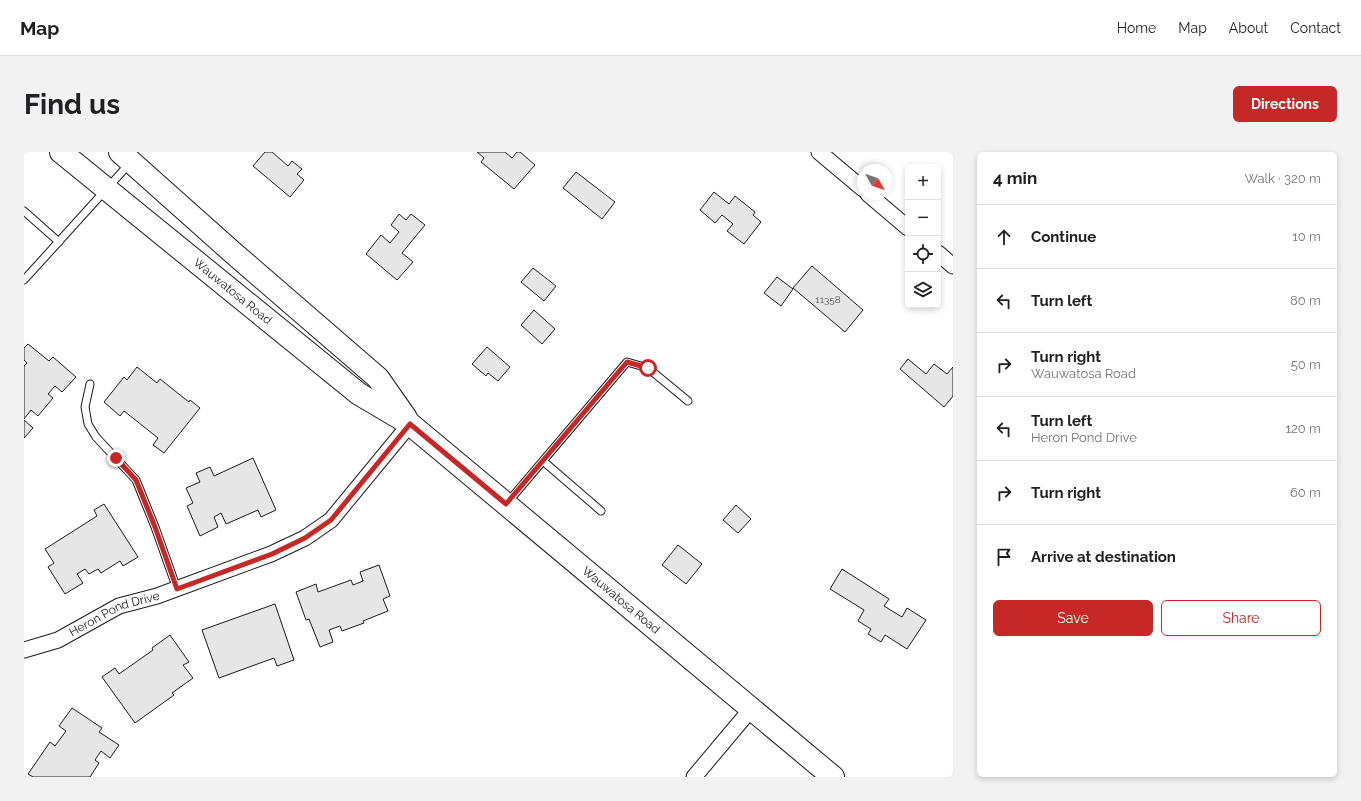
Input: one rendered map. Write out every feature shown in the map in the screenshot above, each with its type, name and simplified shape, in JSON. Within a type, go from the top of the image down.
[{"type":"main road","name":"Wauwatosa Road","points":[[61,152],[359,394],[410,424],[833,777]]},
{"type":"main road","name":"Wauwatosa Road","points":[[126,157],[231,251],[378,378],[410,424]]},
{"type":"street","points":[[819,152],[857,184]]},
{"type":"street","points":[[875,200],[905,225]]},
{"type":"street","points":[[941,256],[953,266]]},
{"type":"street","name":"Heron Pond Drive","points":[[24,653],[58,640],[119,606],[177,589],[272,554],[305,538],[331,520],[410,424]]},
{"type":"street","points":[[694,777],[752,708]]},
{"type":"lane","points":[[24,280],[106,190],[126,157]]},
{"type":"lane","points":[[24,211],[59,242]]},
{"type":"lane","points":[[506,504],[627,362],[648,368],[688,401]]},
{"type":"lane","points":[[90,384],[85,407],[88,424],[96,436],[136,480],[155,527],[177,589]]},
{"type":"lane","points":[[543,461],[601,510]]},
{"type":"building","points":[[265,152],[272,152],[288,166],[292,161],[302,169],[297,174],[304,180],[290,197],[253,166]]},
{"type":"building","points":[[477,152],[505,152],[512,158],[517,152],[520,152],[535,165],[514,189],[481,162],[484,158]]},
{"type":"building","points":[[576,172],[615,202],[602,219],[563,188]]},
{"type":"building","points":[[714,192],[729,204],[735,196],[755,212],[753,215],[761,222],[744,244],[727,231],[733,224],[722,215],[715,223],[700,210]]},
{"type":"building","points":[[399,214],[406,220],[411,214],[425,225],[402,253],[413,262],[397,280],[366,254],[381,235],[390,243],[399,232],[391,225]]},
{"type":"building","points":[[812,266],[863,310],[845,332],[793,288]]},
{"type":"building","points":[[533,268],[556,286],[544,301],[521,282]]},
{"type":"building","points":[[777,277],[793,289],[781,306],[764,293]]},
{"type":"building","points":[[534,310],[555,329],[542,344],[521,325]]},
{"type":"building","points":[[28,344],[49,361],[53,357],[76,377],[62,392],[55,386],[48,394],[53,398],[38,416],[31,410],[24,419],[24,366],[27,363],[24,360],[24,348]]},
{"type":"building","points":[[487,347],[510,367],[498,381],[488,373],[486,376],[472,364]]},
{"type":"building","points":[[908,359],[926,374],[934,364],[947,374],[953,367],[953,396],[944,407],[900,369]]},
{"type":"building","points":[[137,367],[157,383],[160,379],[189,402],[190,400],[200,408],[164,453],[153,445],[158,438],[124,411],[120,416],[104,402],[124,377],[127,380]]},
{"type":"building","points":[[24,420],[33,428],[24,438]]},
{"type":"building","points":[[253,458],[276,510],[261,517],[258,510],[226,524],[221,513],[214,517],[218,527],[200,536],[187,506],[193,503],[186,488],[200,482],[196,473],[210,467],[214,476]]},
{"type":"building","points":[[104,504],[138,557],[123,566],[120,561],[101,573],[98,569],[89,574],[85,569],[77,574],[83,583],[65,594],[48,567],[54,563],[45,549],[97,516],[94,510]]},
{"type":"building","points":[[736,505],[751,519],[738,533],[723,520]]},
{"type":"building","points":[[678,545],[702,564],[686,584],[662,565]]},
{"type":"building","points":[[379,565],[390,596],[383,599],[388,611],[363,621],[364,623],[342,631],[340,626],[329,630],[333,642],[320,647],[309,619],[306,620],[296,592],[316,584],[318,592],[351,580],[353,585],[363,581],[360,572]]},
{"type":"building","points":[[842,569],[889,599],[884,606],[902,617],[907,608],[926,620],[907,649],[885,635],[881,642],[868,634],[871,629],[858,621],[864,610],[830,589]]},
{"type":"building","points":[[275,604],[294,660],[277,666],[274,658],[219,678],[202,630]]},
{"type":"building","points":[[170,635],[189,662],[183,665],[193,678],[172,693],[174,695],[135,723],[102,677],[115,668],[119,674],[153,650],[152,648]]},
{"type":"building","points":[[72,708],[102,728],[99,732],[119,745],[110,758],[101,751],[95,760],[99,763],[90,777],[33,777],[28,774],[50,742],[55,746],[66,731],[59,726]]},
{"type":"route","points":[[116,458],[136,480],[155,527],[177,589],[272,554],[305,538],[331,520],[410,424],[506,504],[627,362],[648,368]]}]
